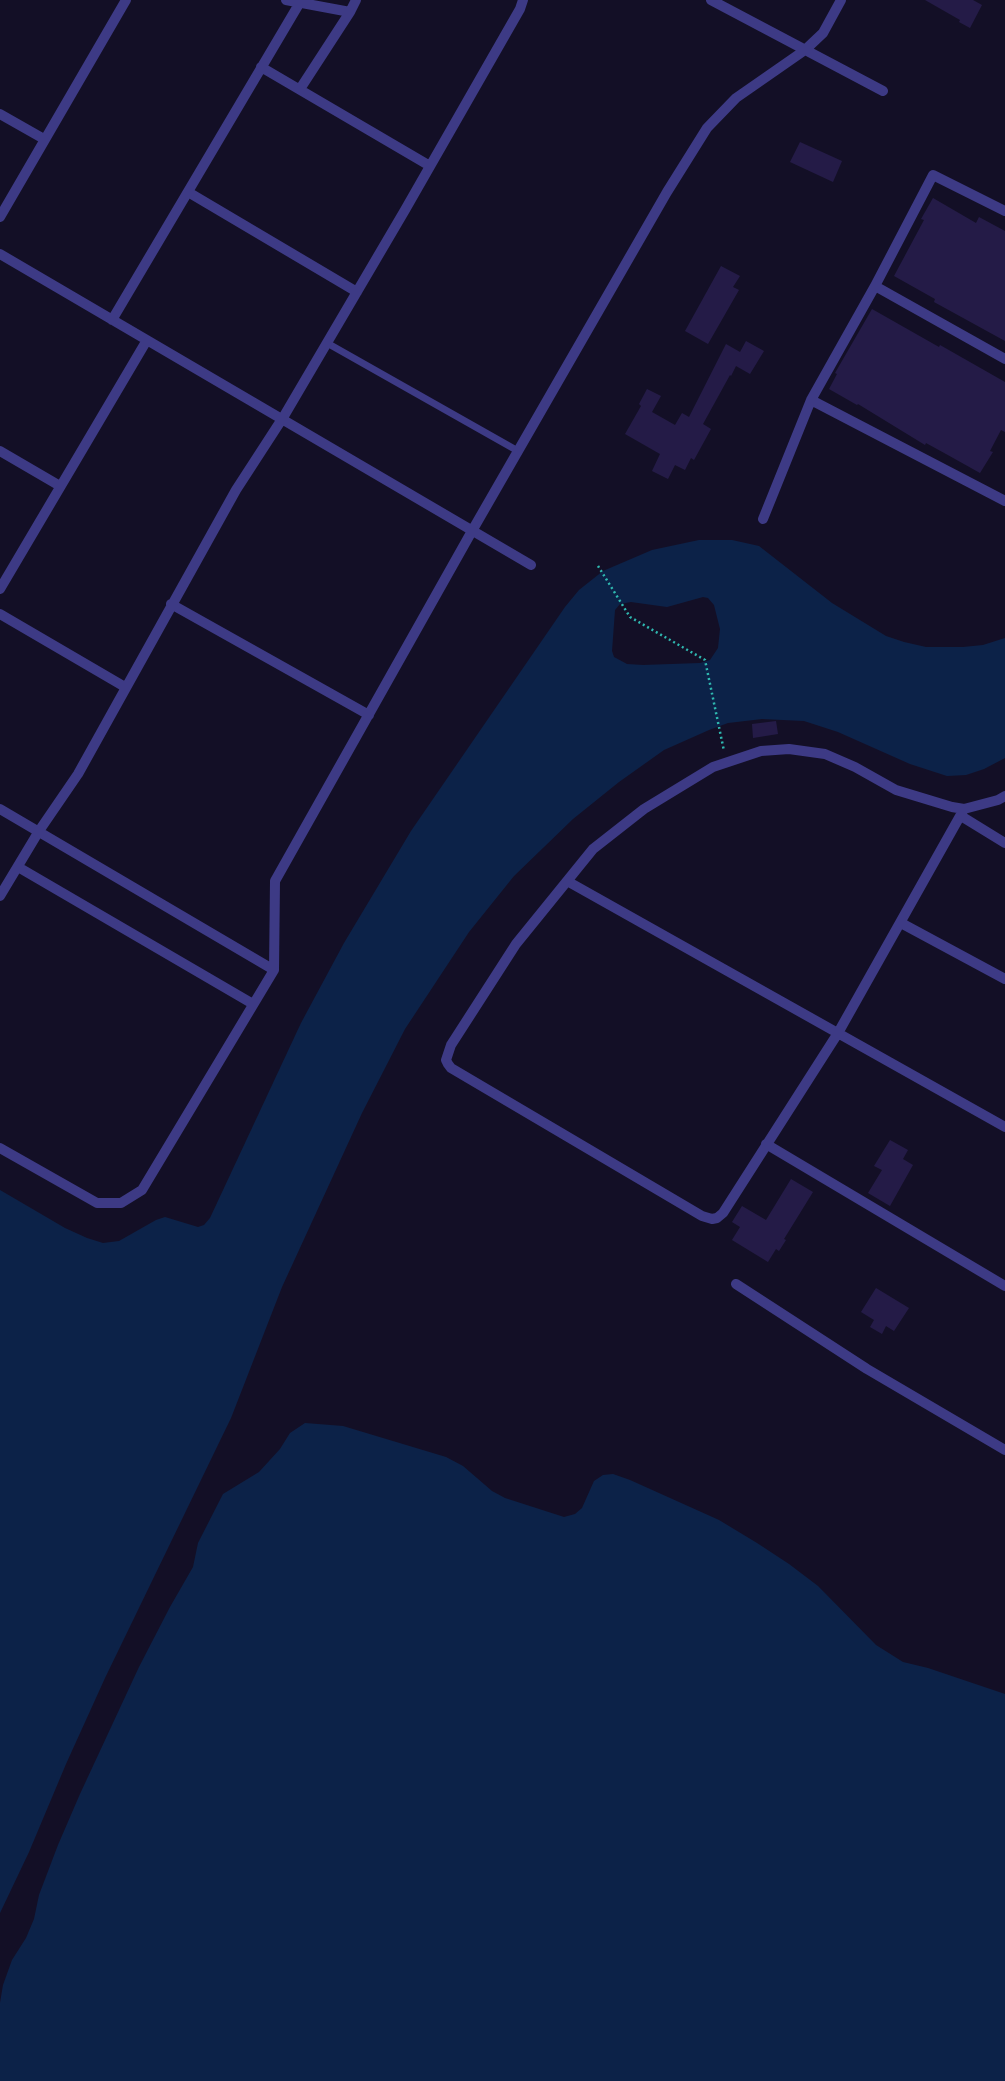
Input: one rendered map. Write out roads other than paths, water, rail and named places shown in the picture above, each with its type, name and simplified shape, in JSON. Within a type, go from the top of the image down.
[{"type":"street","points":[[0,218],[44,139],[126,0]]},
{"type":"street","points":[[286,0],[299,4],[350,12]]},
{"type":"street","points":[[300,89],[350,12],[356,0]]},
{"type":"street","points":[[0,896],[39,831],[78,774],[125,686],[236,490],[282,419],[357,292],[520,9],[523,0]]},
{"type":"street","points":[[711,0],[883,91]]},
{"type":"street","points":[[0,1148],[97,1203],[121,1203],[142,1190],[274,970],[276,881],[472,531],[667,192],[707,128],[736,98],[806,50],[823,33],[841,0]]},
{"type":"street","points":[[112,320],[299,4]]},
{"type":"street","points":[[261,67],[430,166]]},
{"type":"street","points":[[0,114],[44,139]]},
{"type":"street","points":[[763,518],[811,400],[875,286],[933,175],[1005,211]]},
{"type":"street","points":[[188,192],[357,292]]},
{"type":"street","points":[[0,254],[531,565]]},
{"type":"street","points":[[875,286],[1005,359]]},
{"type":"street","points":[[0,589],[147,340]]},
{"type":"street","points":[[811,400],[1005,501]]},
{"type":"street","points":[[0,451],[60,486]]},
{"type":"street","points":[[172,604],[368,715]]},
{"type":"street","points":[[0,614],[125,686]]},
{"type":"street","points":[[1005,796],[963,813],[838,1033],[723,1213],[717,1218],[712,1219],[682,1204],[451,1068],[446,1060],[451,1045],[481,996],[516,944],[593,849],[644,809],[704,772],[726,762],[761,752],[789,749],[825,754],[855,767],[896,790],[963,813],[1005,842]]},
{"type":"street","points":[[0,809],[274,970]]},
{"type":"street","points":[[18,867],[254,1004]]},
{"type":"street","points":[[567,881],[1005,1127]]},
{"type":"street","points":[[900,923],[1005,979]]},
{"type":"street","points":[[766,1144],[1005,1286]]},
{"type":"street","points":[[736,1284],[867,1369],[1005,1450]]},
{"type":"lane","points":[[327,343],[518,451]]},
{"type":"water","points":[[699,540],[732,540],[759,546],[832,603],[886,636],[926,647],[963,647],[983,645],[1005,638],[1005,758],[984,769],[966,775],[947,776],[910,764],[838,732],[804,721],[762,719],[728,723],[664,750],[619,782],[573,819],[514,876],[469,932],[405,1029],[362,1113],[282,1287],[231,1418],[105,1678],[66,1764],[29,1852],[0,1913],[0,1190],[65,1228],[87,1238],[103,1243],[119,1241],[156,1220],[165,1217],[198,1227],[204,1225],[210,1218],[301,1023],[344,943],[411,831],[565,607],[579,590],[603,571],[652,550]],"holes":[[[703,597],[708,598],[714,605],[720,629],[718,648],[710,660],[700,663],[643,665],[627,664],[614,657],[612,651],[615,610],[620,604],[631,602],[667,607]]]},
{"type":"water","points":[[305,1423],[343,1426],[446,1457],[463,1466],[492,1491],[505,1498],[564,1517],[575,1514],[582,1508],[594,1481],[603,1475],[613,1474],[630,1480],[719,1520],[789,1564],[818,1586],[876,1645],[903,1662],[928,1668],[1005,1694],[1005,2081],[0,2081],[0,2003],[3,1985],[12,1960],[26,1938],[34,1919],[39,1895],[58,1845],[80,1794],[139,1667],[170,1607],[193,1567],[198,1543],[223,1494],[259,1472],[280,1449],[290,1433]]}]
